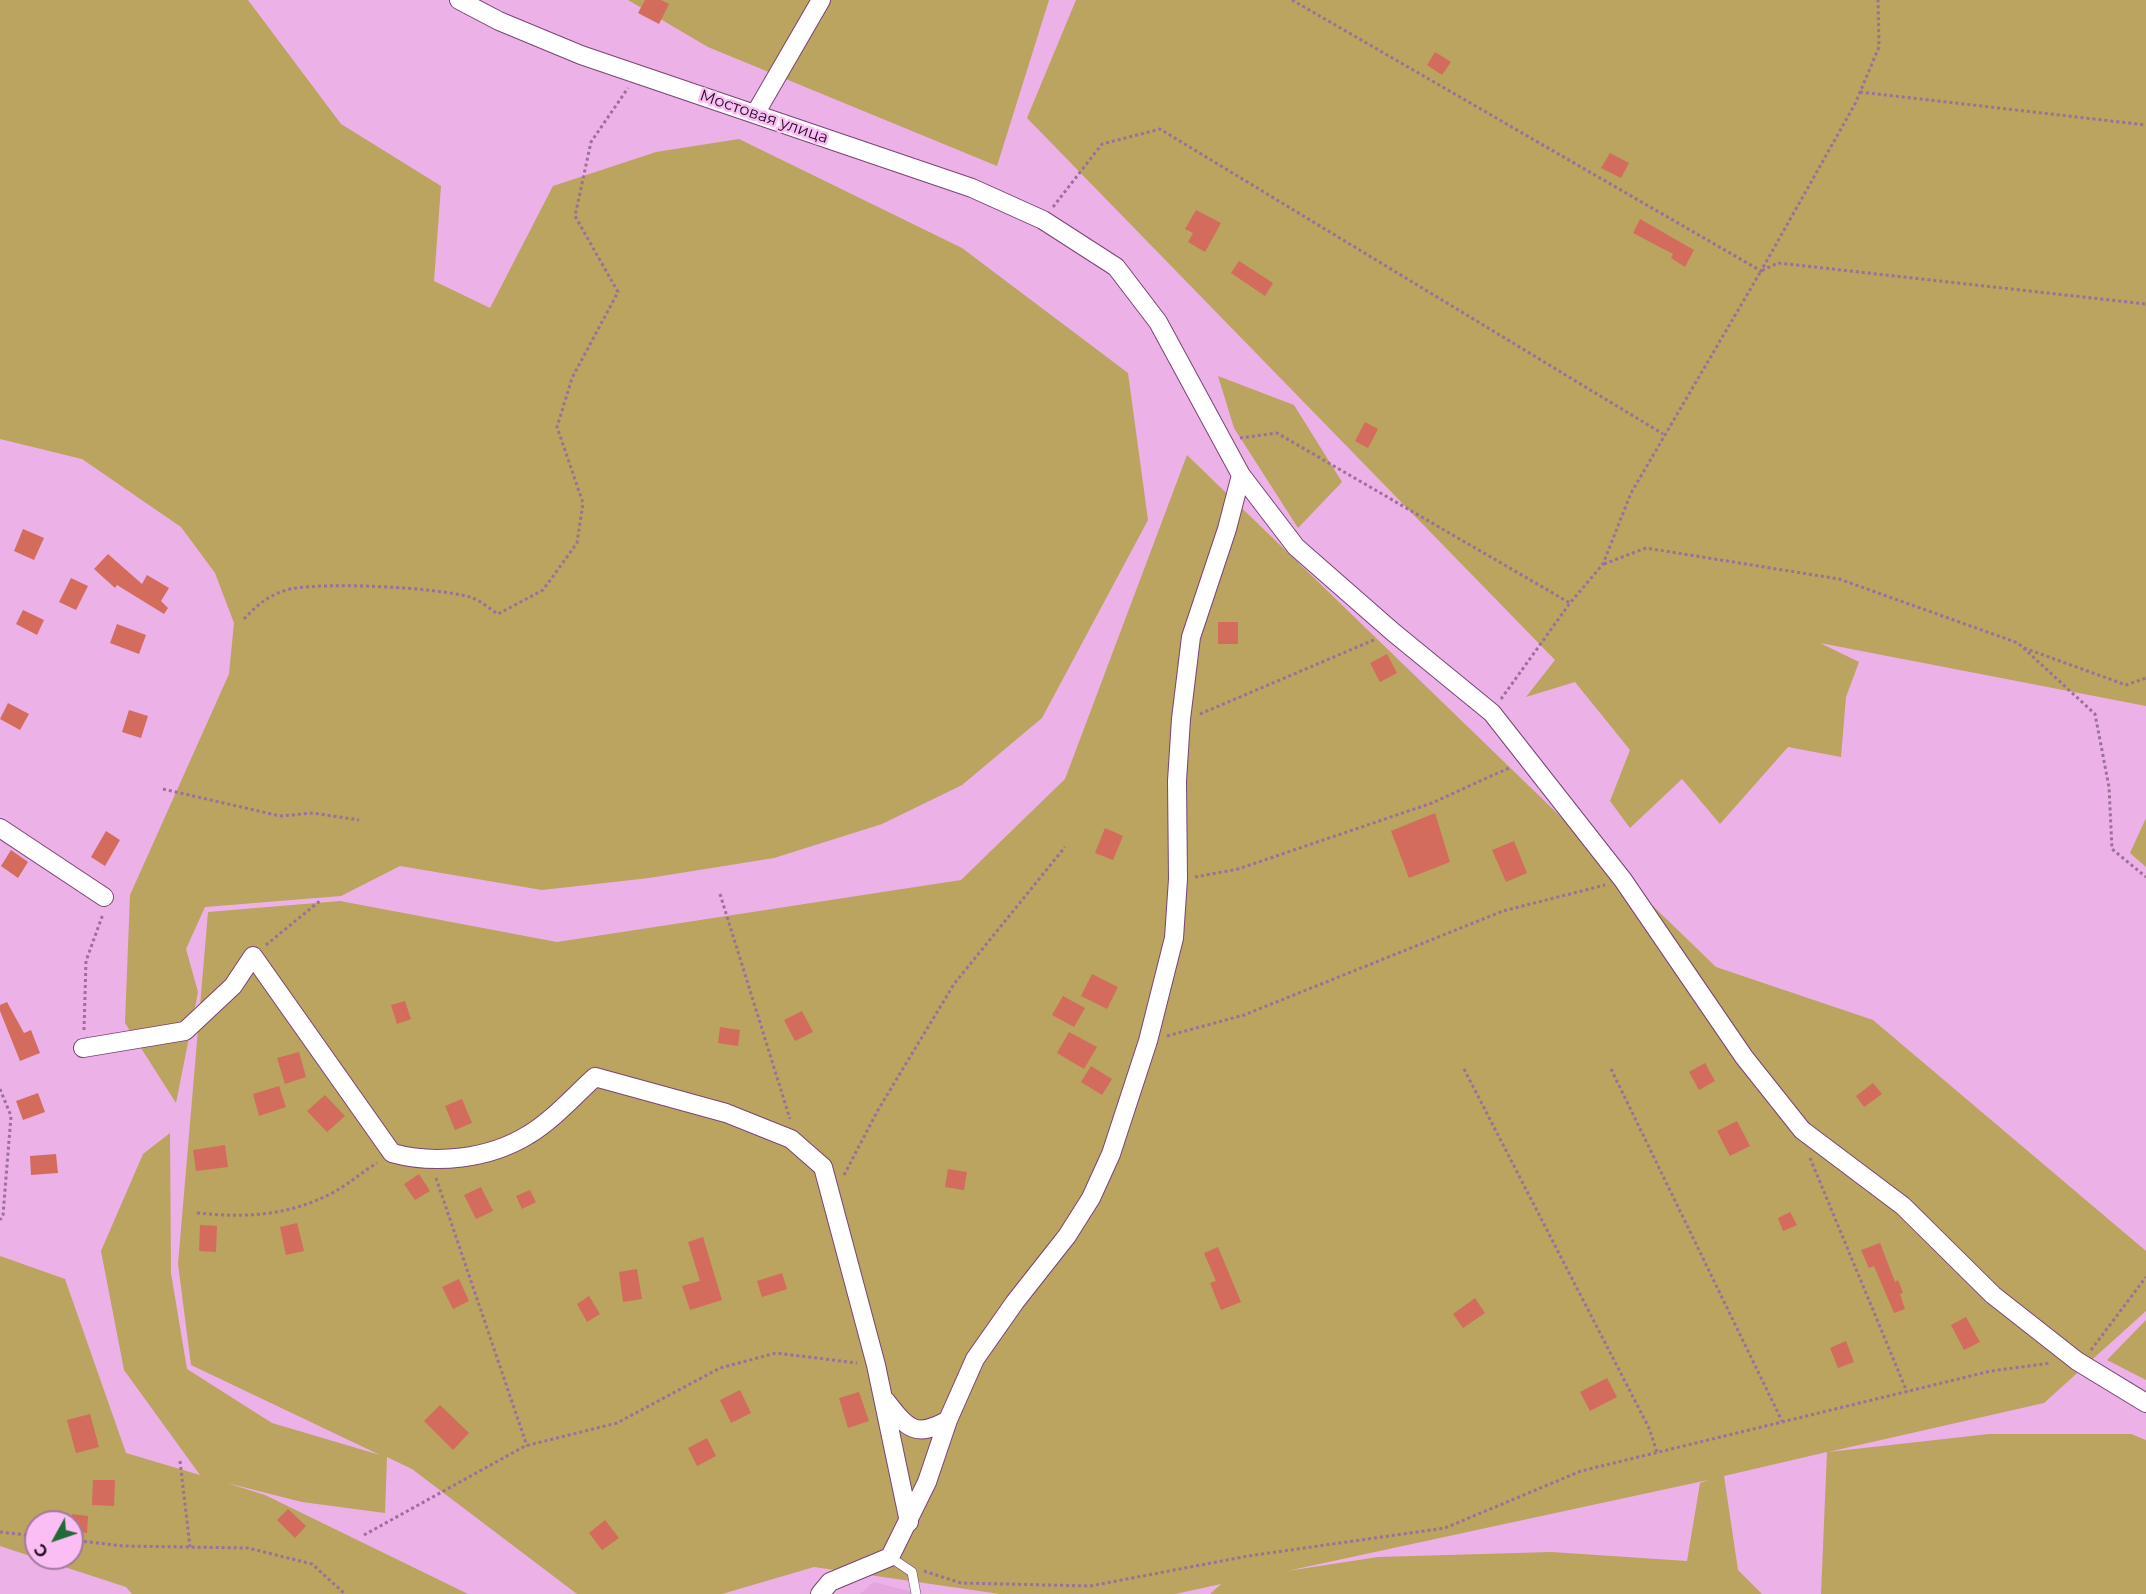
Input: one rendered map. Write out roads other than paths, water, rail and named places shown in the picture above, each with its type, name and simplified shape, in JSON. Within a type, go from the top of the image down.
[{"type":"street","name":"Мостовая улица","points":[[459,0],[510,26],[580,55],[972,188],[1043,220],[1116,267],[1158,322],[1241,475],[1296,547],[1393,632],[1492,713],[1623,880],[1744,1057],[1802,1130],[1903,1206],[1993,1295],[2080,1363],[2146,1403]]},
{"type":"street","points":[[755,114],[821,0]]},
{"type":"street","points":[[820,1594],[830,1582],[890,1557],[927,1482],[948,1420],[975,1359],[1015,1302],[1067,1236],[1090,1198],[1111,1154],[1148,1041],[1174,938],[1178,879],[1177,781],[1181,719],[1191,637],[1227,529],[1241,475]]},
{"type":"street","points":[[0,828],[104,897]]},
{"type":"street","points":[[83,1048],[185,1031],[233,986],[253,956],[392,1153],[430,1160],[458,1158],[498,1149],[528,1135],[595,1077],[726,1113],[790,1139],[823,1167],[876,1365],[909,1522]]},
{"type":"street","points":[[883,1397],[901,1421],[914,1429],[929,1431],[948,1420]]},
{"type":"lane","points":[[890,1557],[912,1572],[916,1594]]}]
